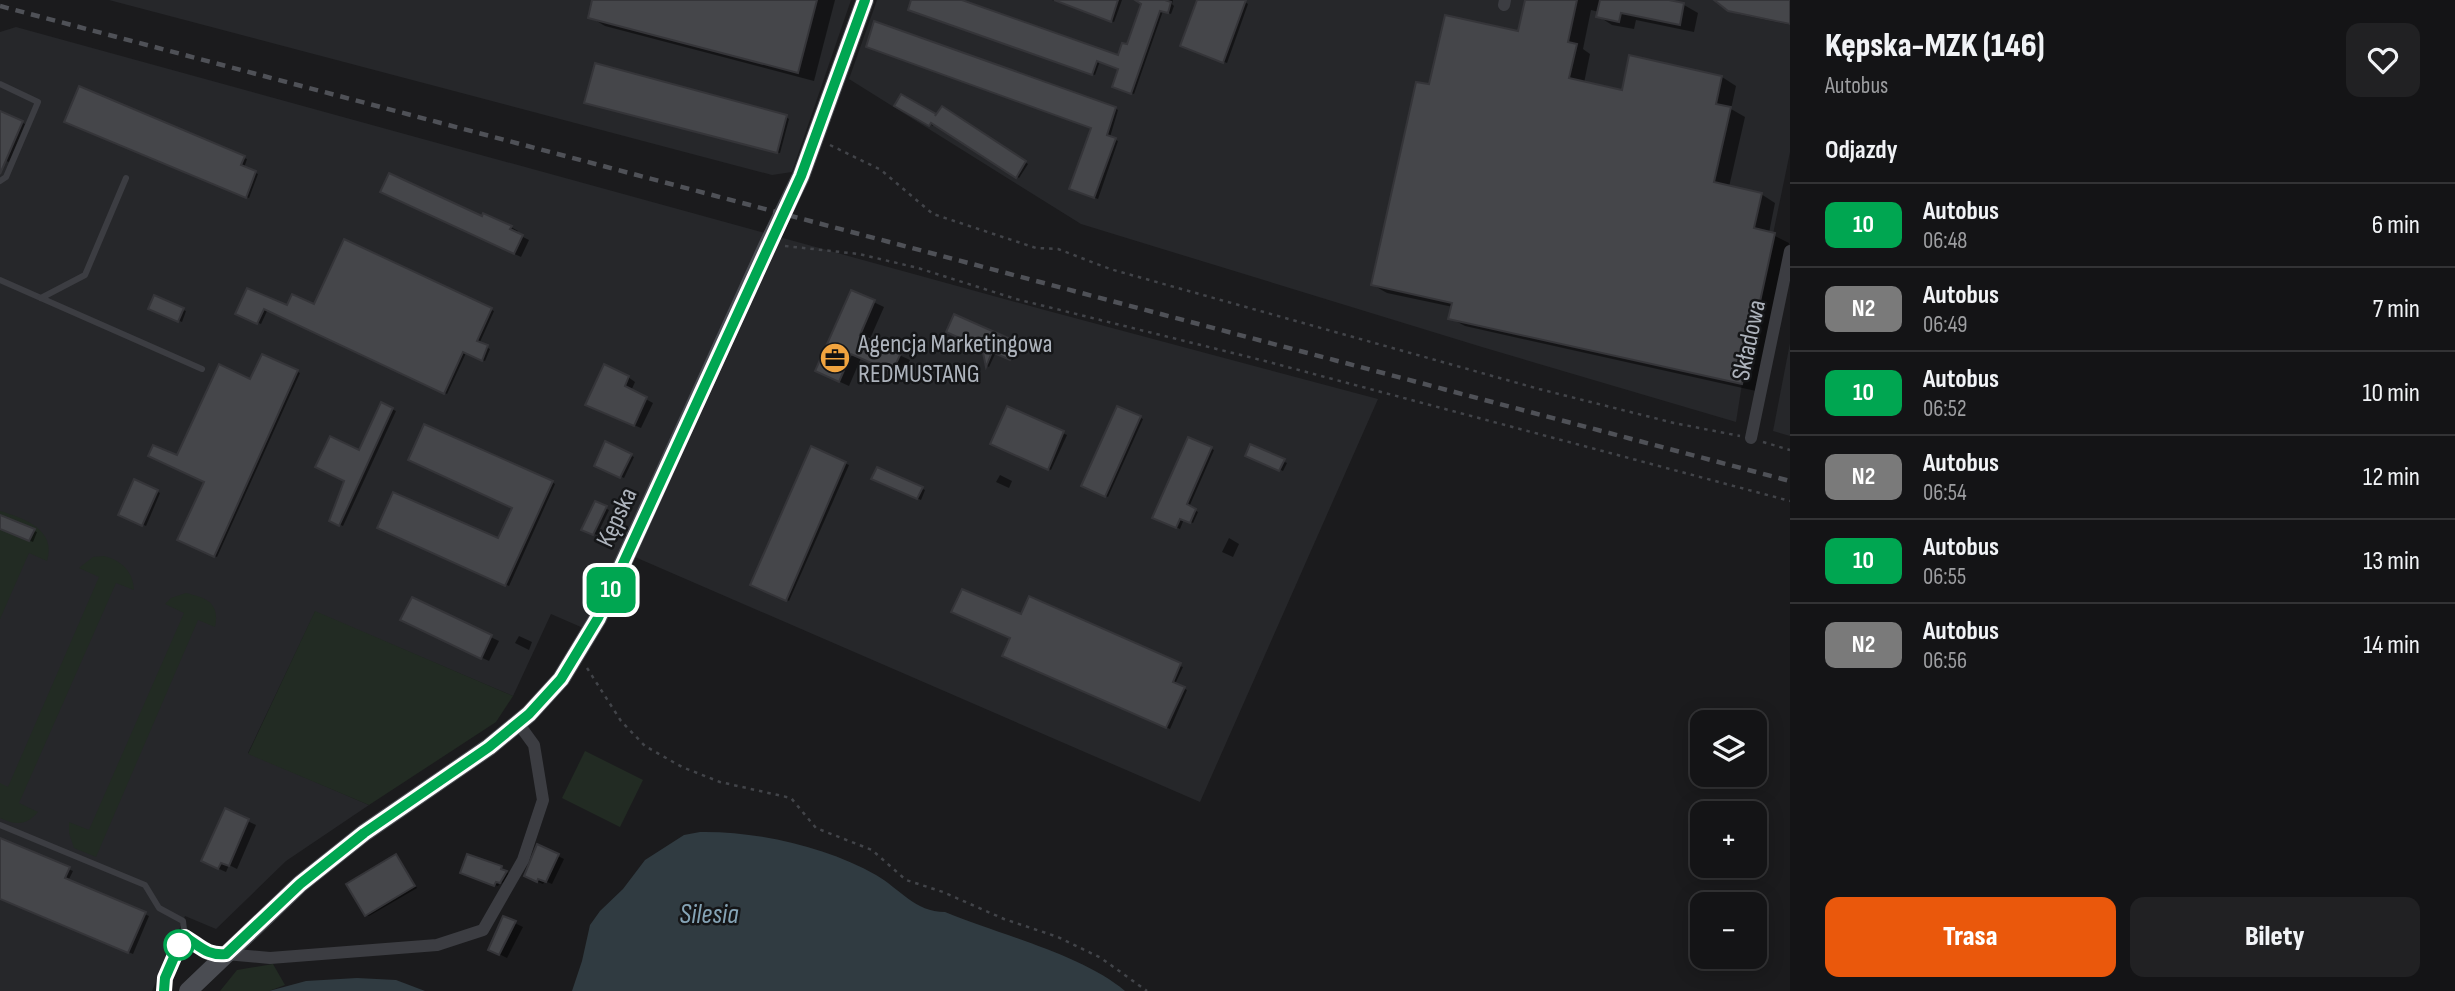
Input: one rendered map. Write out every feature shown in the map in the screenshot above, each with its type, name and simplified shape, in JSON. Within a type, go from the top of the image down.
[{"type":"street","name":"Kępska","points":[[188,991],[300,884],[364,833],[489,747],[518,723],[549,694],[578,653],[631,548],[801,176],[865,0]]},
{"type":"street","name":"Składowa","points":[[1751,438],[1790,251]]},
{"type":"street","points":[[226,954],[270,958],[437,945],[483,930],[523,860],[543,800],[534,745],[518,723]]},
{"type":"lane","points":[[0,84],[38,102],[6,177],[0,181]]},
{"type":"lane","points":[[41,298],[85,275],[126,178]]},
{"type":"lane","points":[[0,280],[202,369]]},
{"type":"lane","points":[[0,825],[145,885],[159,908],[183,920],[185,937],[208,953],[226,954]]},
{"type":"lane","points":[[164,991],[166,974],[185,937]]},
{"type":"path","points":[[816,138],[881,170],[933,215],[1036,248],[1058,249],[1110,270],[1539,389],[1674,423],[1751,438],[1790,450]]},
{"type":"path","points":[[768,244],[859,254],[918,268],[1016,299],[1343,382],[1790,501]]},
{"type":"path","points":[[578,653],[621,721],[645,746],[682,767],[720,782],[791,798],[816,828],[872,850],[906,880],[943,892],[1004,919],[1058,937],[1101,958],[1147,991]]},
{"type":"shaded area","points":[[109,0],[851,0],[792,172],[772,175]]},
{"type":"shaded area","points":[[877,0],[1790,0],[1790,152],[1736,422],[1081,224],[849,79]]},
{"type":"shaded area","points":[[16,27],[1378,399],[1200,802],[628,554],[590,631],[551,614],[513,696],[315,612],[248,753],[369,805],[286,861],[216,929],[185,916],[152,991],[0,991],[0,32]]},
{"type":"shaded area","points":[[1790,343],[1790,436],[1773,431]]},
{"type":"shaded area","points":[[0,511],[19,517],[36,527],[43,533],[49,550],[47,561],[29,553],[0,619]]},
{"type":"shaded area","points":[[104,556],[116,561],[129,572],[134,590],[116,583],[19,803],[38,812],[25,822],[5,820],[0,818],[0,783],[8,787],[99,577],[79,568],[93,557]]},
{"type":"shaded area","points":[[186,593],[206,600],[214,607],[215,627],[198,620],[96,857],[74,848],[69,822],[89,830],[184,613],[165,604],[171,598]]},
{"type":"shaded area","points":[[315,611],[513,696],[496,722],[369,805],[248,754]]},
{"type":"shaded area","points":[[585,751],[643,780],[620,827],[562,798]]},
{"type":"shaded area","points":[[273,964],[285,985],[269,991],[220,991],[237,970]]},
{"type":"water","name":"Silesia","points":[[700,832],[768,838],[836,856],[876,875],[916,904],[1064,956],[1107,978],[1125,991],[572,991],[590,925],[600,911],[623,889],[645,860],[684,835]]},
{"type":"water","points":[[357,978],[396,980],[425,991],[269,991],[306,981]]},
{"type":"building","points":[[592,0],[817,0],[798,73],[588,18]]},
{"type":"building","points":[[911,0],[962,0],[1118,55],[1122,43],[1127,44],[1141,4],[1135,0],[1171,2],[1168,13],[1160,11],[1131,94],[1112,87],[1118,69],[1097,61],[1092,75],[908,10]]},
{"type":"building","points":[[1054,0],[1118,0],[1111,22]]},
{"type":"building","points":[[1197,0],[1246,0],[1223,63],[1180,46]]},
{"type":"building","points":[[1525,0],[1577,0],[1568,42],[1577,44],[1569,78],[1622,90],[1629,55],[1722,76],[1716,104],[1731,107],[1714,182],[1762,193],[1754,228],[1775,233],[1742,384],[1448,319],[1452,303],[1371,285],[1416,82],[1429,84],[1445,15],[1518,31]]},
{"type":"building","points":[[1600,0],[1669,0],[1684,3],[1680,25],[1621,13],[1619,22],[1596,17]]},
{"type":"building","points":[[1714,0],[1790,0],[1790,24],[1728,11]]},
{"type":"building","points":[[874,21],[1116,107],[1107,135],[1116,138],[1094,198],[1069,189],[1091,128],[866,47]]},
{"type":"building","points":[[595,63],[787,115],[777,153],[584,103]]},
{"type":"building","points":[[79,86],[245,156],[241,165],[256,171],[246,198],[64,122]]},
{"type":"building","points":[[901,94],[936,114],[935,116],[942,106],[1026,161],[1016,178],[931,123],[929,126],[894,106]]},
{"type":"building","points":[[0,111],[23,121],[0,174]]},
{"type":"building","points":[[389,173],[482,216],[483,213],[512,226],[510,229],[523,235],[514,254],[380,192]]},
{"type":"building","points":[[344,239],[492,308],[477,341],[488,345],[482,361],[463,352],[444,394],[264,309],[257,324],[235,314],[247,288],[287,305],[292,294],[314,304]]},
{"type":"building","points":[[851,290],[875,300],[860,335],[901,353],[892,372],[851,354],[839,382],[815,371]]},
{"type":"building","points":[[154,295],[184,308],[178,322],[148,309]]},
{"type":"building","points":[[954,314],[1017,342],[1010,360],[992,352],[986,367],[982,348],[946,332]]},
{"type":"building","points":[[262,354],[298,370],[214,557],[177,540],[204,482],[148,456],[153,445],[177,455],[219,364],[250,379]]},
{"type":"building","points":[[604,364],[629,376],[625,386],[647,397],[634,426],[585,405]]},
{"type":"building","points":[[381,402],[393,408],[339,526],[329,521],[344,481],[315,467],[330,436],[359,450]]},
{"type":"building","points":[[1007,406],[1064,431],[1048,470],[990,444]]},
{"type":"building","points":[[1117,406],[1141,416],[1105,497],[1081,486]]},
{"type":"building","points":[[424,424],[553,481],[505,586],[377,528],[393,492],[498,538],[512,508],[408,460]]},
{"type":"building","points":[[1188,437],[1212,447],[1187,504],[1196,509],[1190,523],[1180,519],[1176,528],[1152,518]]},
{"type":"building","points":[[605,441],[632,454],[620,478],[594,466]]},
{"type":"building","points":[[1250,444],[1285,459],[1279,471],[1245,456]]},
{"type":"building","points":[[811,446],[846,462],[786,601],[750,585]]},
{"type":"building","points":[[877,467],[923,487],[917,499],[871,479]]},
{"type":"building","points":[[134,479],[158,490],[142,526],[118,515]]},
{"type":"building","points":[[595,501],[607,506],[593,535],[581,530]]},
{"type":"building","points":[[0,515],[35,529],[29,541],[0,529]]},
{"type":"building","points":[[962,589],[1021,614],[1029,596],[1181,663],[1173,682],[1185,687],[1166,728],[1002,656],[1010,638],[951,612]]},
{"type":"building","points":[[412,597],[492,635],[481,659],[400,620]]},
{"type":"building","points":[[225,808],[249,819],[229,866],[221,863],[218,869],[201,861]]},
{"type":"building","points":[[0,838],[70,867],[65,878],[146,912],[128,953],[0,899]]},
{"type":"building","points":[[537,844],[559,854],[546,882],[538,879],[537,882],[524,876]]},
{"type":"building","points":[[396,854],[415,886],[365,916],[346,884]]},
{"type":"building","points":[[467,854],[502,866],[501,869],[507,871],[500,883],[496,882],[494,886],[460,873]]},
{"type":"building","points":[[503,916],[516,921],[499,955],[488,950]]},
{"type":"railway","points":[[0,6],[1790,481]]},
{"type":"bus line","name":"10","points":[[164,991],[165,978],[182,939],[189,939],[208,953],[226,954],[300,884],[364,833],[489,747],[529,714],[561,679],[598,618],[801,176],[865,0]]},
{"type":"place","name":"Agencja Marketingowa REDMUSTANG","points":[[835,358]]}]
